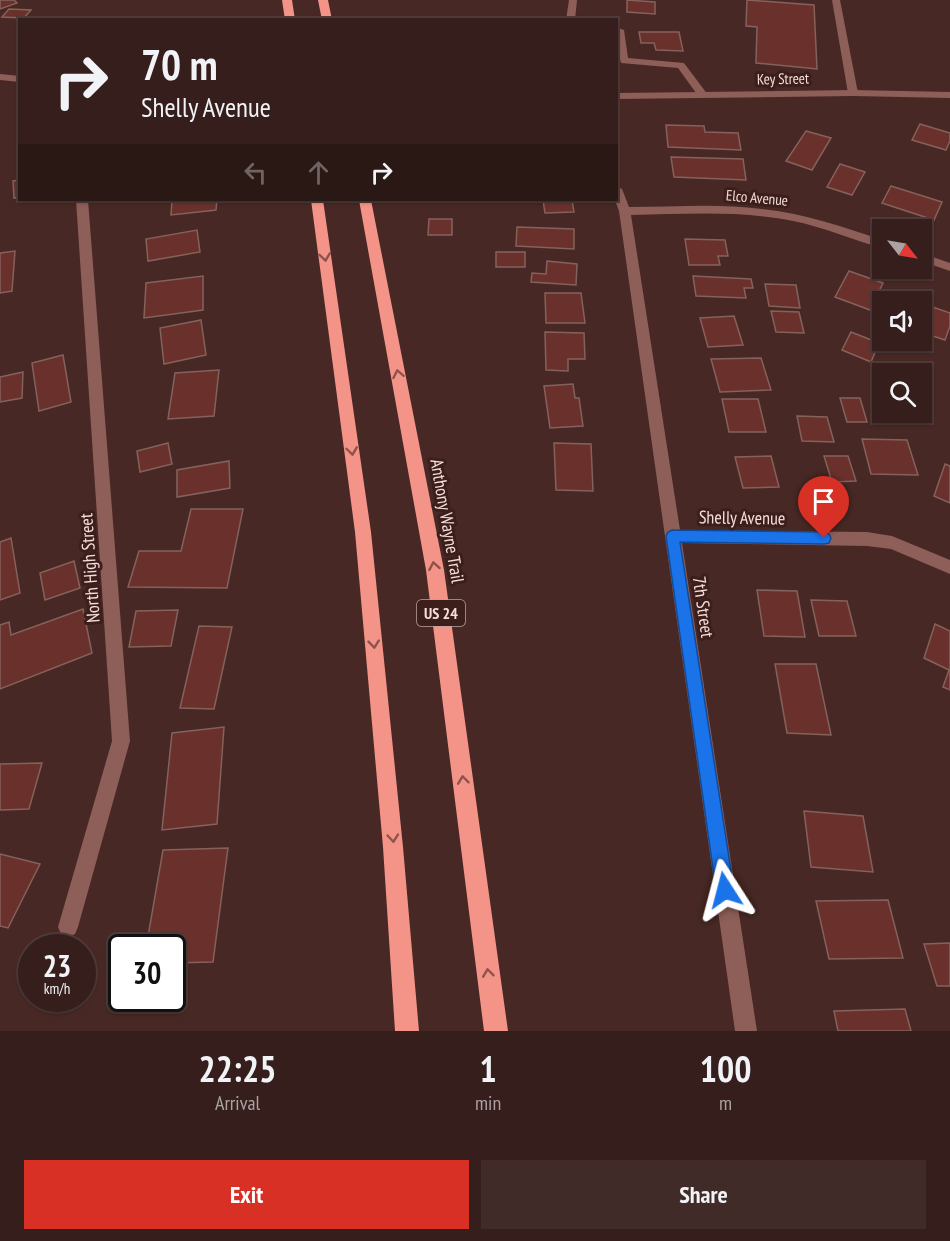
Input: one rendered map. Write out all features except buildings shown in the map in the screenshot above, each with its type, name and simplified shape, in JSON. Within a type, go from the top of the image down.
[{"type":"highway","points":[[287,0],[290,18]]},
{"type":"highway","points":[[323,0],[327,18]]},
{"type":"highway","points":[[317,201],[363,532],[393,847],[406,1031]]},
{"type":"highway","name":"Anthony Wayne Trail","points":[[365,201],[435,570],[496,1031]]},
{"type":"street","points":[[570,18],[573,0]]},
{"type":"street","points":[[836,0],[853,93]]},
{"type":"street","points":[[618,30],[624,61],[681,65],[703,95]]},
{"type":"street","points":[[0,77],[18,79]]},
{"type":"street","name":"Key Street","points":[[618,96],[853,93],[950,96]]},
{"type":"street","name":"7th Street","points":[[618,194],[625,211],[746,1031]]},
{"type":"street","name":"North High Street","points":[[68,927],[121,741],[82,201]]},
{"type":"street","name":"Elco Avenue","points":[[625,211],[736,211],[780,214],[872,241]]},
{"type":"street","points":[[932,261],[950,267]]},
{"type":"street","name":"Shelly Avenue","points":[[672,536],[867,539],[892,543],[950,567]]},
{"type":"route","points":[[725,890],[672,536],[824,538]]}]
